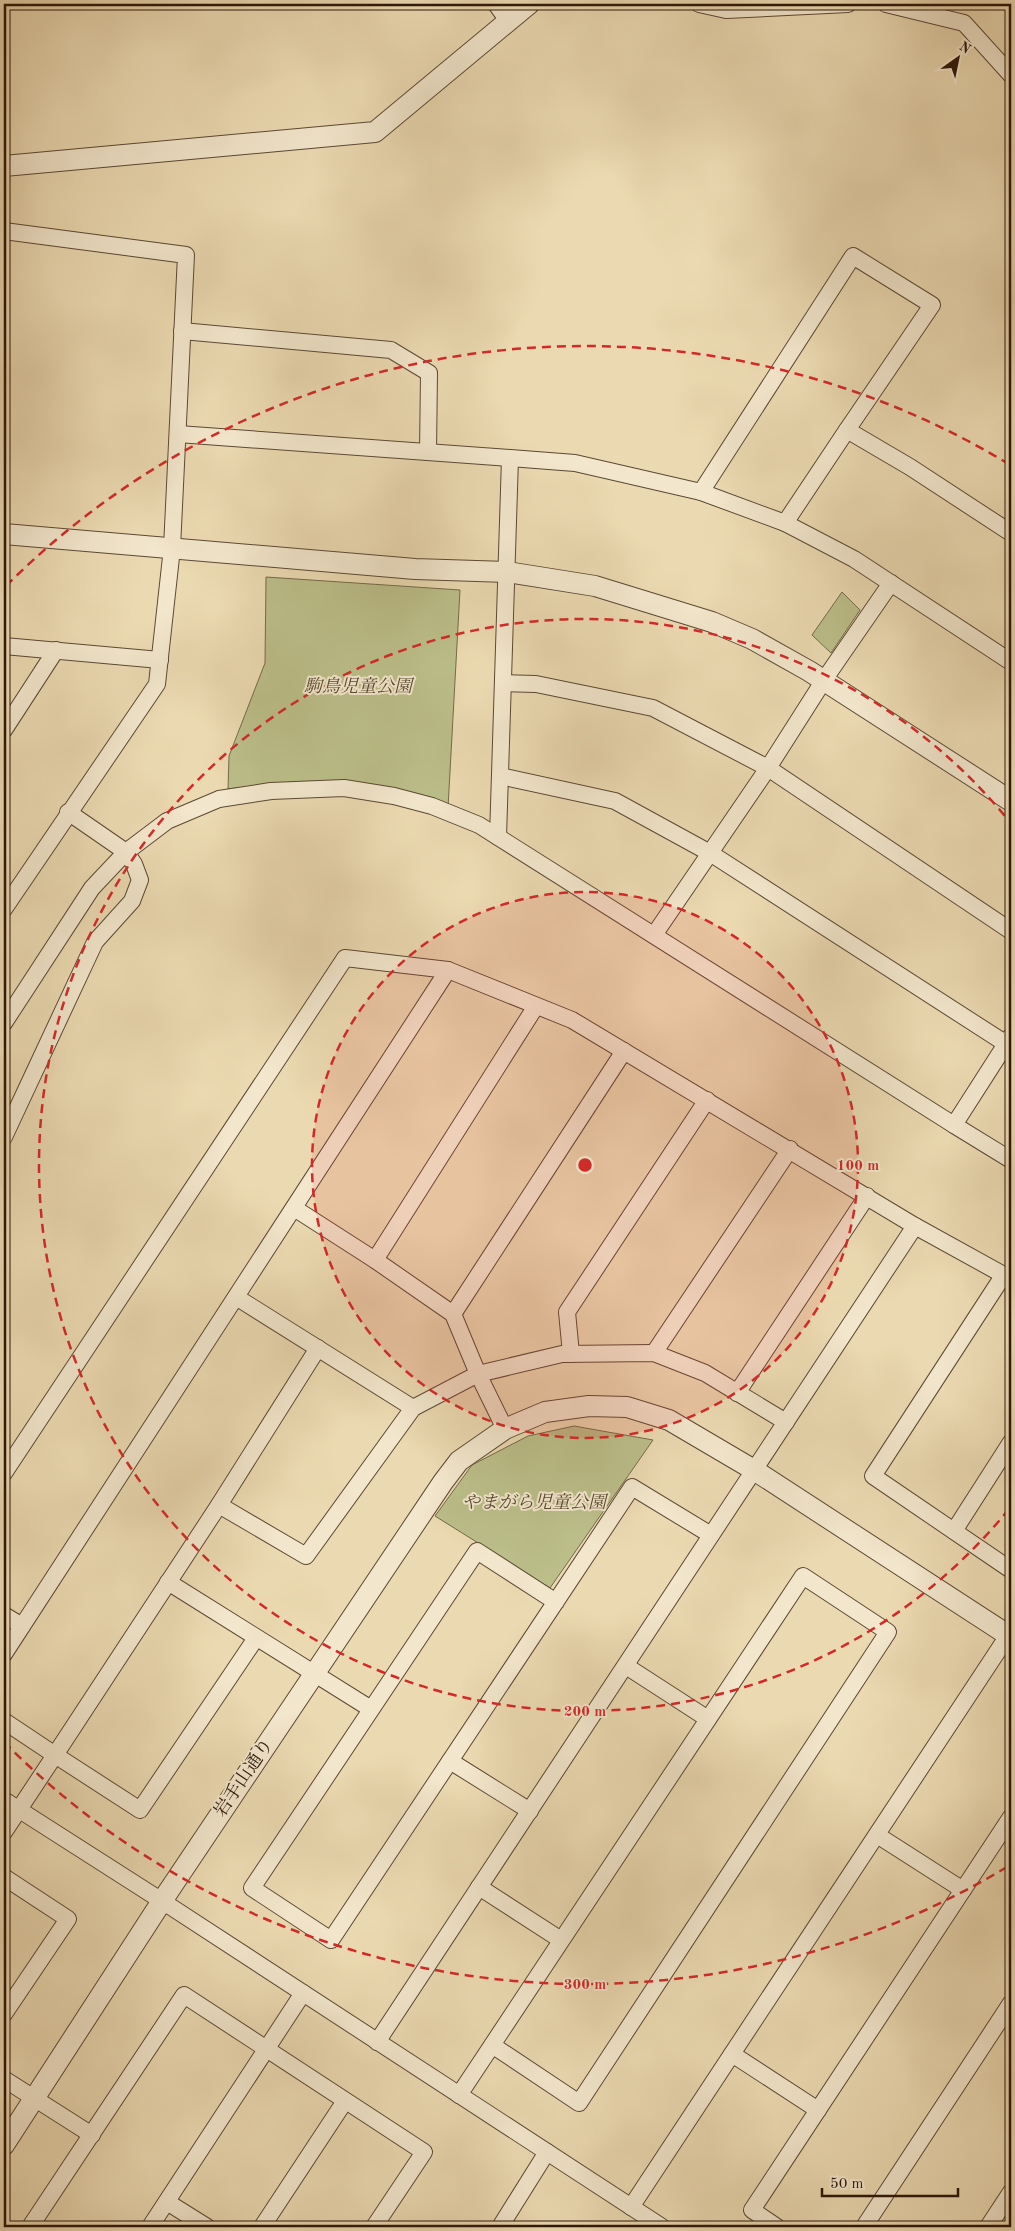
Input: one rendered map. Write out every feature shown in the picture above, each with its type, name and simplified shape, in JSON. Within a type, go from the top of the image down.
[{"type":"street","points":[[496,4],[508,21]]},
{"type":"street","points":[[4,166],[375,132],[529,4]]},
{"type":"street","points":[[699,4],[726,10],[848,4]]},
{"type":"street","points":[[886,4],[964,22],[1011,75]]},
{"type":"street","points":[[4,231],[186,254],[172,548],[157,684],[68,812],[4,909]]},
{"type":"street","points":[[701,492],[853,256],[932,306],[785,523]]},
{"type":"street","points":[[182,331],[391,350],[429,373],[428,452]]},
{"type":"street","points":[[847,430],[910,467],[1011,533]]},
{"type":"street","points":[[178,434],[575,463],[701,492],[785,523],[854,559],[1011,662]]},
{"type":"street","points":[[498,837],[510,458]]},
{"type":"street","points":[[4,534],[415,569],[507,572],[595,586],[712,622],[752,639],[824,680],[1011,801]]},
{"type":"street","points":[[654,935],[891,583]]},
{"type":"street","points":[[4,646],[160,660]]},
{"type":"street","points":[[4,730],[56,650]]},
{"type":"street","points":[[503,683],[536,684],[653,708],[768,768],[1011,931]]},
{"type":"street","points":[[500,776],[614,801],[710,853],[1010,1043],[954,1125]]},
{"type":"street","points":[[4,1022],[92,888],[126,852],[167,821],[219,799],[271,791],[344,788],[394,796],[432,806],[479,825],[1011,1160]]},
{"type":"street","points":[[4,1138],[95,942],[132,901],[140,880],[134,864],[126,852],[68,812]]},
{"type":"street","points":[[4,1473],[345,958],[448,970],[572,1020],[790,1149],[915,1226],[1007,1278],[873,1476],[1011,1570]]},
{"type":"street","points":[[4,1654],[448,970]]},
{"type":"street","points":[[375,1260],[536,1006]]},
{"type":"street","points":[[453,1314],[624,1051]]},
{"type":"street","points":[[572,1354],[567,1312],[707,1100]]},
{"type":"street","points":[[654,1353],[790,1149]]},
{"type":"street","points":[[737,1393],[867,1196]]},
{"type":"street","points":[[294,1208],[375,1260],[453,1314],[478,1374],[505,1429]]},
{"type":"street","points":[[377,2042],[915,1226]]},
{"type":"street","points":[[236,1297],[413,1408]]},
{"type":"street","points":[[4,1832],[219,1505],[318,1348]]},
{"type":"street","points":[[219,1505],[306,1556],[413,1408],[478,1374],[562,1354],[654,1353],[705,1373],[786,1422]]},
{"type":"street","name":"岩手山通り","points":[[4,2145],[162,1901],[459,1461],[505,1429],[545,1412],[590,1406],[628,1407],[669,1420],[754,1470],[1010,1635]]},
{"type":"street","points":[[954,1531],[1011,1442]]},
{"type":"street","points":[[556,1602],[477,1551],[252,1888],[331,1940],[556,1602],[632,1487],[711,1536]]},
{"type":"street","points":[[459,2095],[492,2045],[562,1940],[708,1719],[804,1576],[888,1632],[579,2102],[492,2045]]},
{"type":"street","points":[[168,1582],[371,1709]]},
{"type":"street","points":[[4,1615],[22,1626]]},
{"type":"street","points":[[631,2207],[1010,1635]]},
{"type":"street","points":[[4,1722],[140,1810],[256,1638]]},
{"type":"street","points":[[626,1666],[708,1719]]},
{"type":"street","points":[[450,1761],[530,1811]]},
{"type":"street","points":[[4,1800],[662,2227]]},
{"type":"street","points":[[777,2227],[752,2210],[1011,1816]]},
{"type":"street","points":[[877,1835],[963,1890]]},
{"type":"street","points":[[4,1877],[68,1919],[4,2014]]},
{"type":"street","points":[[480,1887],[562,1940]]},
{"type":"street","points":[[150,2227],[303,1993]]},
{"type":"street","points":[[30,2227],[184,1995],[424,2152],[374,2227]]},
{"type":"street","points":[[864,2227],[1011,2003]]},
{"type":"street","points":[[732,2054],[818,2110]]},
{"type":"street","points":[[4,2079],[92,2135]]},
{"type":"street","points":[[262,2227],[345,2100]]},
{"type":"street","points":[[500,2227],[547,2152]]},
{"type":"street","points":[[992,2226],[1011,2192]]},
{"type":"street","points":[[167,2202],[207,2227]]},
{"type":"green space","name":"駒鳥児童公園","points":[[266,577],[460,590],[448,808],[275,784],[228,789],[229,756],[265,663]]},
{"type":"green space","points":[[842,592],[860,610],[831,653],[812,635]]},
{"type":"green space","name":"やまがら児童公園","points":[[574,1426],[653,1440],[550,1588],[435,1516],[472,1465],[528,1436]]}]
